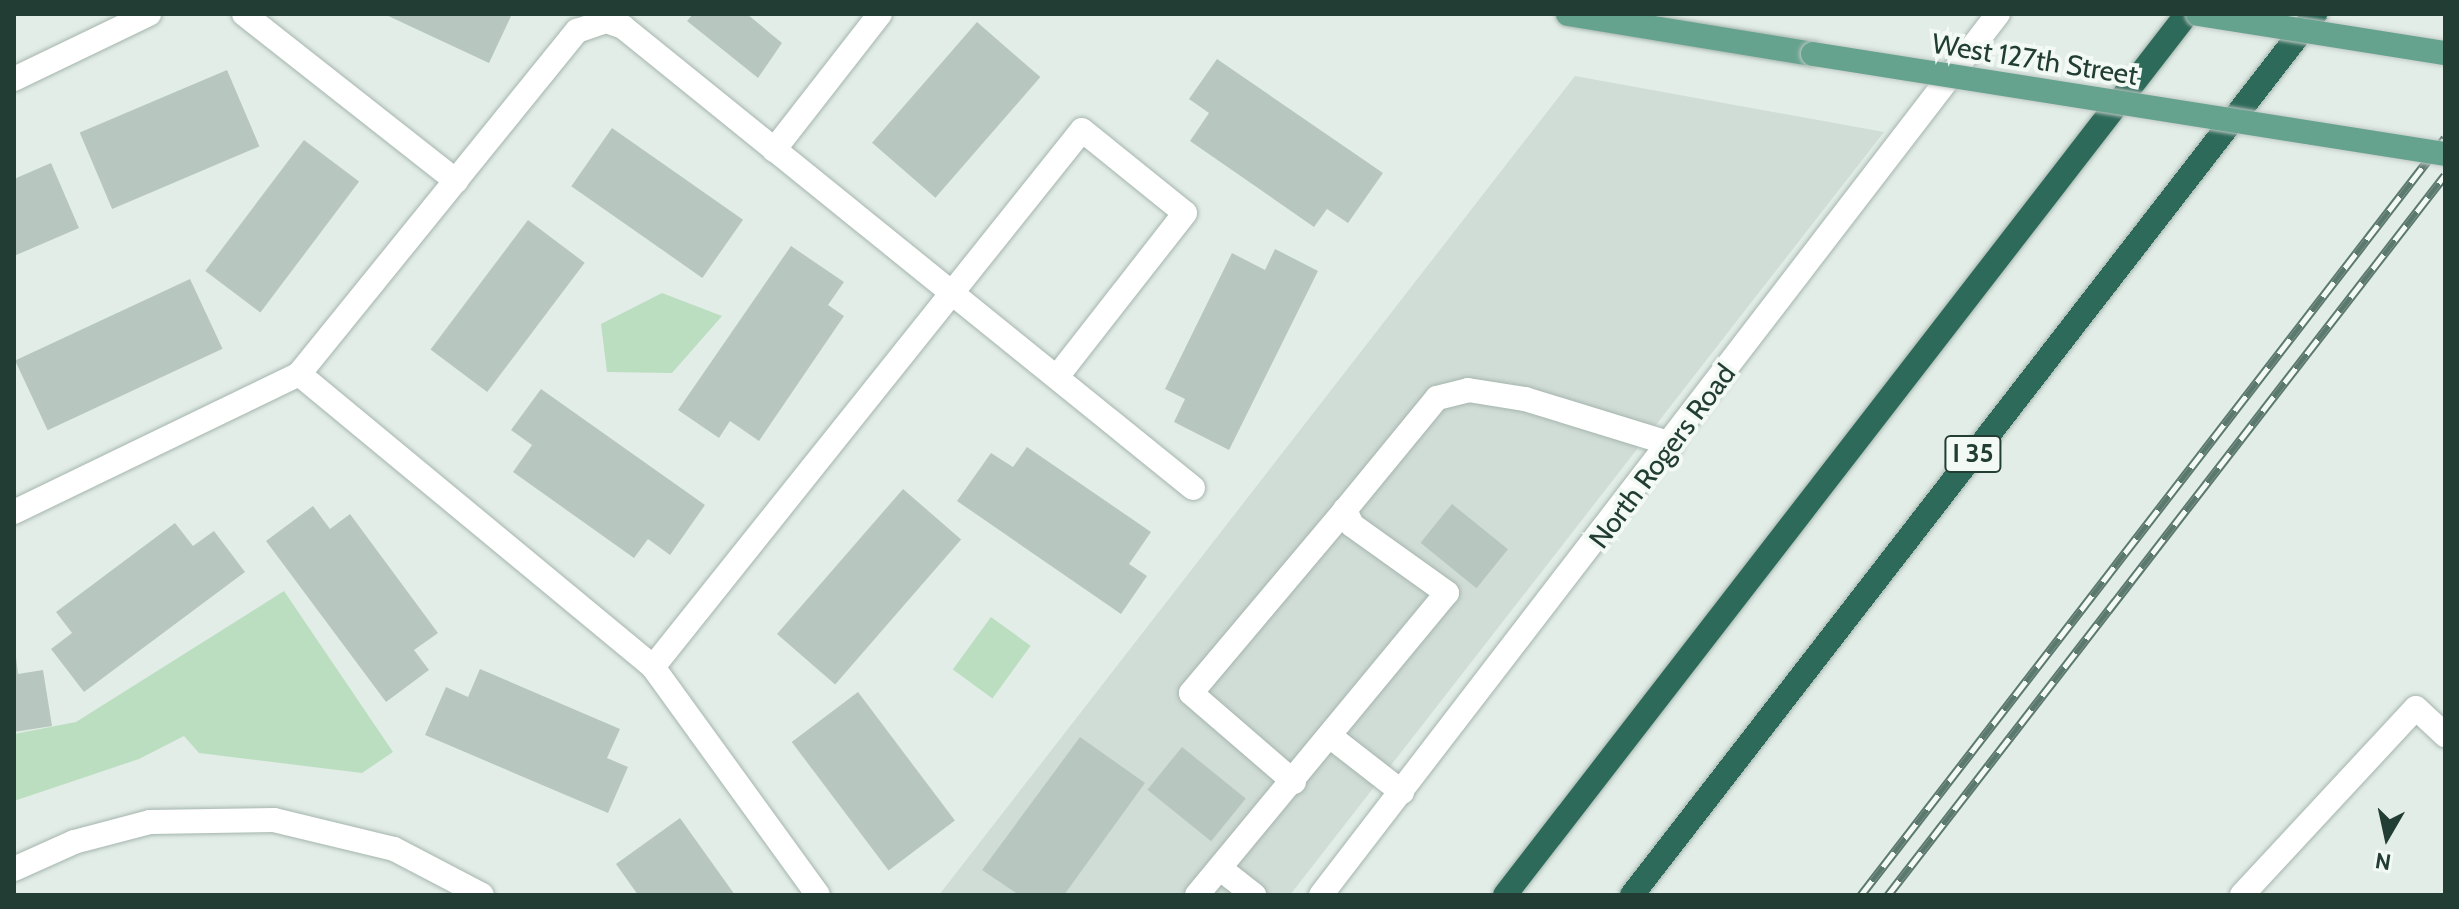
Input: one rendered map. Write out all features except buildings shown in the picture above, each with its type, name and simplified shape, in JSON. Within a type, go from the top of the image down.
[{"type":"highway","points":[[1505,895],[2187,14]]},
{"type":"highway","name":"I 35","points":[[1632,895],[2315,14]]},
{"type":"main road","name":"West 127th Street","points":[[1568,14],[2445,154]]},
{"type":"main road","points":[[2198,14],[2445,53]]},
{"type":"street","points":[[14,79],[149,14]]},
{"type":"street","points":[[244,14],[456,181]]},
{"type":"street","points":[[774,150],[880,14]]},
{"type":"street","name":"North Rogers Road","points":[[1321,895],[1671,444],[1998,14]]},
{"type":"street","points":[[14,512],[299,374],[577,31],[606,21],[623,27],[1193,488]]},
{"type":"street","points":[[653,667],[1082,130],[1185,213],[1057,377]]},
{"type":"street","points":[[299,374],[653,667],[818,895]]},
{"type":"street","points":[[1294,782],[1191,693],[1437,398],[1468,390],[1525,399],[1671,444]]},
{"type":"street","points":[[1197,895],[1222,870],[1447,593],[1352,525],[1345,510]]},
{"type":"street","points":[[2242,895],[2416,708],[2445,735]]},
{"type":"street","points":[[1331,737],[1402,792]]},
{"type":"street","points":[[14,869],[74,842],[150,822],[274,820],[394,849],[482,895]]},
{"type":"street","points":[[1222,870],[1254,895]]},
{"type":"shaded area","points":[[1575,76],[1884,132],[1290,895],[939,895]]},
{"type":"green space","points":[[662,293],[722,316],[672,373],[607,372],[601,324]]},
{"type":"green space","points":[[284,591],[393,752],[362,773],[199,753],[184,736],[139,759],[14,801],[14,734],[76,722]]},
{"type":"green space","points":[[991,617],[1031,646],[992,698],[953,670]]},
{"type":"railway","points":[[1861,895],[2445,138]]},
{"type":"railway","points":[[1888,895],[2445,175]]}]
